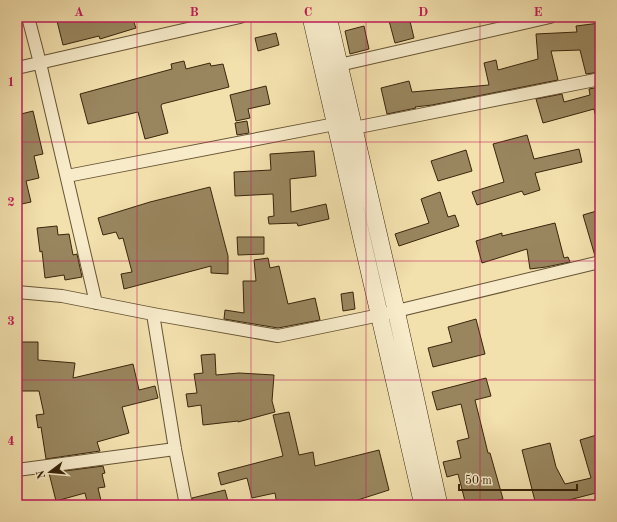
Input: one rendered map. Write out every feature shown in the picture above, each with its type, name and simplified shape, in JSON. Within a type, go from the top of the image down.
[{"type":"main road","points":[[311,17],[335,124],[388,312],[439,505]]},
{"type":"main road","points":[[328,17],[354,128],[423,505]]},
{"type":"street","points":[[28,17],[96,303]]},
{"type":"street","points":[[17,68],[240,17]]},
{"type":"street","points":[[339,65],[546,17]]},
{"type":"street","points":[[354,128],[600,79]]},
{"type":"street","points":[[67,176],[335,124]]},
{"type":"street","points":[[17,292],[62,296],[278,336],[388,312],[600,262]]},
{"type":"street","points":[[153,314],[175,449],[186,505]]},
{"type":"street","points":[[17,470],[175,449]]},
{"type":"building","points":[[56,17],[132,17],[136,28],[100,39],[99,36],[63,45]]},
{"type":"building","points":[[388,17],[409,17],[414,38],[395,43]]},
{"type":"building","points":[[600,23],[600,72],[586,74],[580,50],[551,51],[558,80],[415,107],[416,108],[387,114],[381,88],[409,81],[412,92],[489,85],[484,63],[496,60],[498,70],[538,59],[536,34],[577,32],[576,26]]},
{"type":"building","points":[[364,26],[369,49],[350,54],[345,31]]},
{"type":"building","points":[[276,33],[279,45],[258,51],[255,38]]},
{"type":"building","points":[[184,61],[186,69],[210,63],[211,66],[223,64],[229,87],[162,104],[161,106],[168,133],[145,139],[138,112],[88,124],[80,94],[172,69],[171,64]]},
{"type":"building","points":[[266,86],[270,104],[248,109],[250,118],[236,121],[230,95]]},
{"type":"building","points":[[600,87],[600,114],[595,114],[594,109],[543,123],[536,99],[562,94],[564,102],[590,95],[589,89]]},
{"type":"building","points":[[33,111],[43,154],[34,156],[39,178],[26,181],[31,202],[17,205],[17,115]]},
{"type":"building","points":[[247,121],[249,133],[237,135],[235,123]]},
{"type":"building","points":[[527,135],[534,159],[579,149],[582,162],[535,173],[540,190],[524,195],[522,191],[477,205],[472,192],[504,182],[493,144]]},
{"type":"building","points":[[466,150],[472,171],[438,181],[431,161]]},
{"type":"building","points":[[314,151],[316,176],[290,179],[291,212],[326,204],[329,219],[298,226],[297,223],[269,224],[268,217],[274,216],[273,194],[235,196],[234,172],[271,170],[270,154]]},
{"type":"building","points":[[210,187],[228,256],[228,274],[211,273],[211,266],[124,289],[121,274],[132,272],[123,238],[119,239],[116,232],[103,235],[98,218],[150,202]]},
{"type":"building","points":[[440,192],[448,217],[455,215],[459,226],[399,246],[395,234],[429,223],[421,199]]},
{"type":"building","points":[[600,210],[600,255],[595,256],[583,215]]},
{"type":"building","points":[[555,223],[564,258],[568,257],[570,262],[530,269],[527,249],[482,263],[476,241],[502,233],[502,236]]},
{"type":"building","points":[[57,226],[58,235],[69,234],[73,255],[77,254],[82,277],[65,280],[64,275],[45,278],[42,251],[40,252],[37,228]]},
{"type":"building","points":[[237,237],[264,237],[264,254],[238,255]]},
{"type":"building","points":[[268,258],[270,268],[279,266],[288,304],[315,298],[320,320],[278,328],[224,319],[225,310],[244,313],[243,281],[256,281],[254,260]]},
{"type":"building","points":[[353,292],[355,309],[343,311],[341,294]]},
{"type":"building","points":[[476,319],[485,354],[433,367],[428,348],[452,342],[448,327]]},
{"type":"building","points":[[17,342],[38,342],[38,360],[75,363],[73,378],[133,364],[139,390],[155,386],[158,398],[122,407],[129,433],[97,442],[100,451],[46,459],[41,427],[38,428],[36,415],[44,414],[39,391],[17,391]]},
{"type":"building","points":[[215,354],[216,375],[239,373],[274,375],[272,401],[275,412],[238,422],[203,425],[201,405],[188,407],[186,394],[197,393],[194,374],[203,373],[201,355]]},
{"type":"building","points":[[486,378],[491,396],[475,400],[488,453],[490,453],[503,499],[498,500],[500,505],[466,505],[458,474],[447,477],[443,462],[461,458],[457,441],[469,438],[461,404],[437,410],[432,392]]},
{"type":"building","points":[[289,412],[299,455],[313,452],[315,466],[379,450],[389,490],[342,505],[277,505],[275,493],[252,498],[247,478],[221,485],[218,473],[283,456],[273,415]]},
{"type":"building","points":[[600,434],[600,495],[597,496],[596,493],[565,501],[566,503],[557,505],[536,505],[522,450],[550,443],[556,467],[565,484],[591,478],[580,440]]},
{"type":"building","points":[[103,466],[105,473],[102,474],[105,487],[98,488],[102,505],[88,505],[85,493],[56,501],[49,473]]},
{"type":"building","points":[[225,490],[229,505],[193,505],[192,498]]}]
